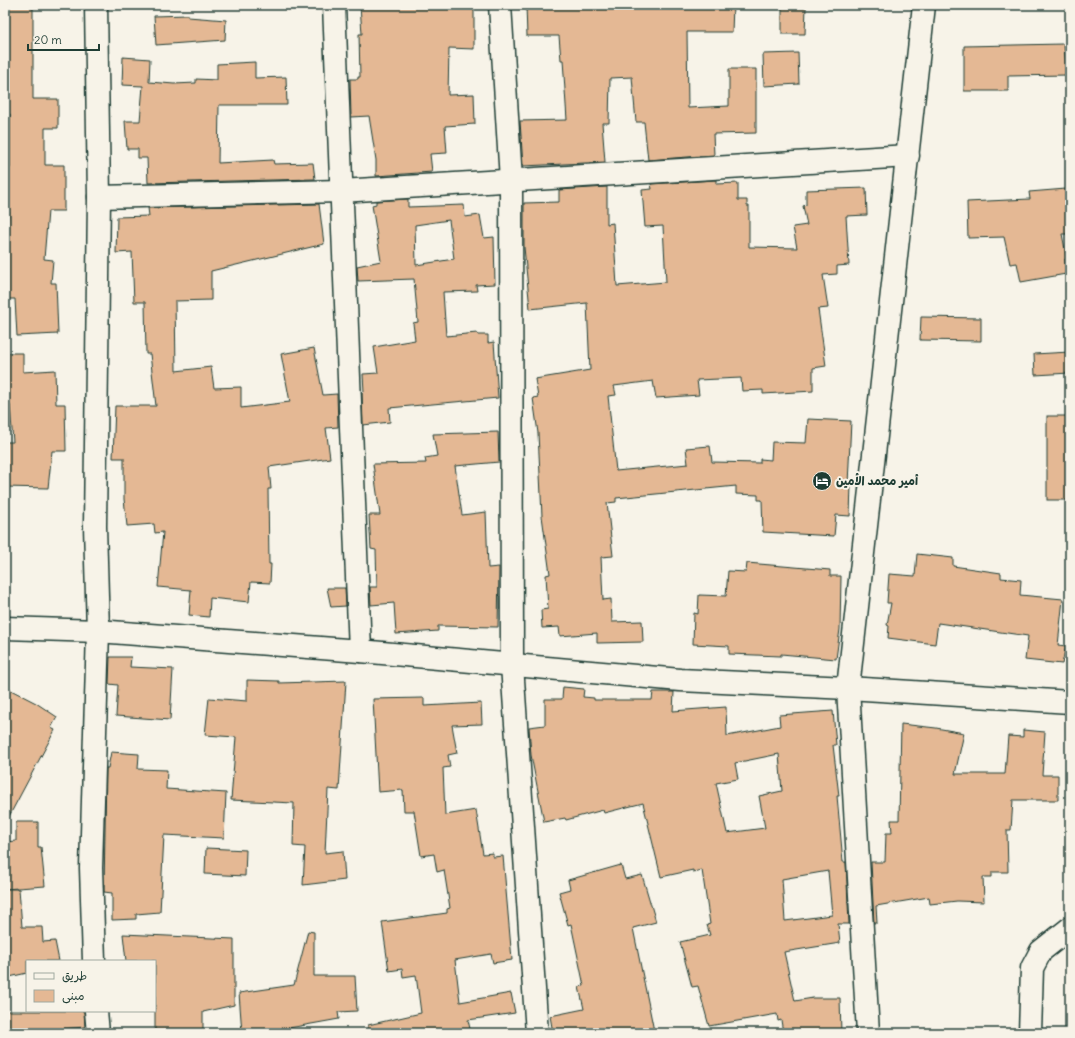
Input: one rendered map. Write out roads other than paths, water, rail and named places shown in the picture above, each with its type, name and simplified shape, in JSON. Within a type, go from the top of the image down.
[{"type":"street","points":[[94,960],[91,868],[98,631],[95,526],[99,197],[96,5]]},
{"type":"street","points":[[334,5],[360,651]]},
{"type":"street","points":[[500,5],[511,180],[512,665],[537,1033]]},
{"type":"street","points":[[868,1033],[848,688],[924,5]]},
{"type":"street","points":[[99,197],[341,191],[908,156]]},
{"type":"street","points":[[5,628],[98,631],[360,651],[680,680],[848,688],[1070,702]]},
{"type":"street","points":[[1030,1033],[1032,968],[1042,951],[1070,928]]},
{"type":"street","points":[[96,1012],[98,1033]]},
{"type":"place","name":"أمير محمد الأمين","points":[[822,481]]}]
